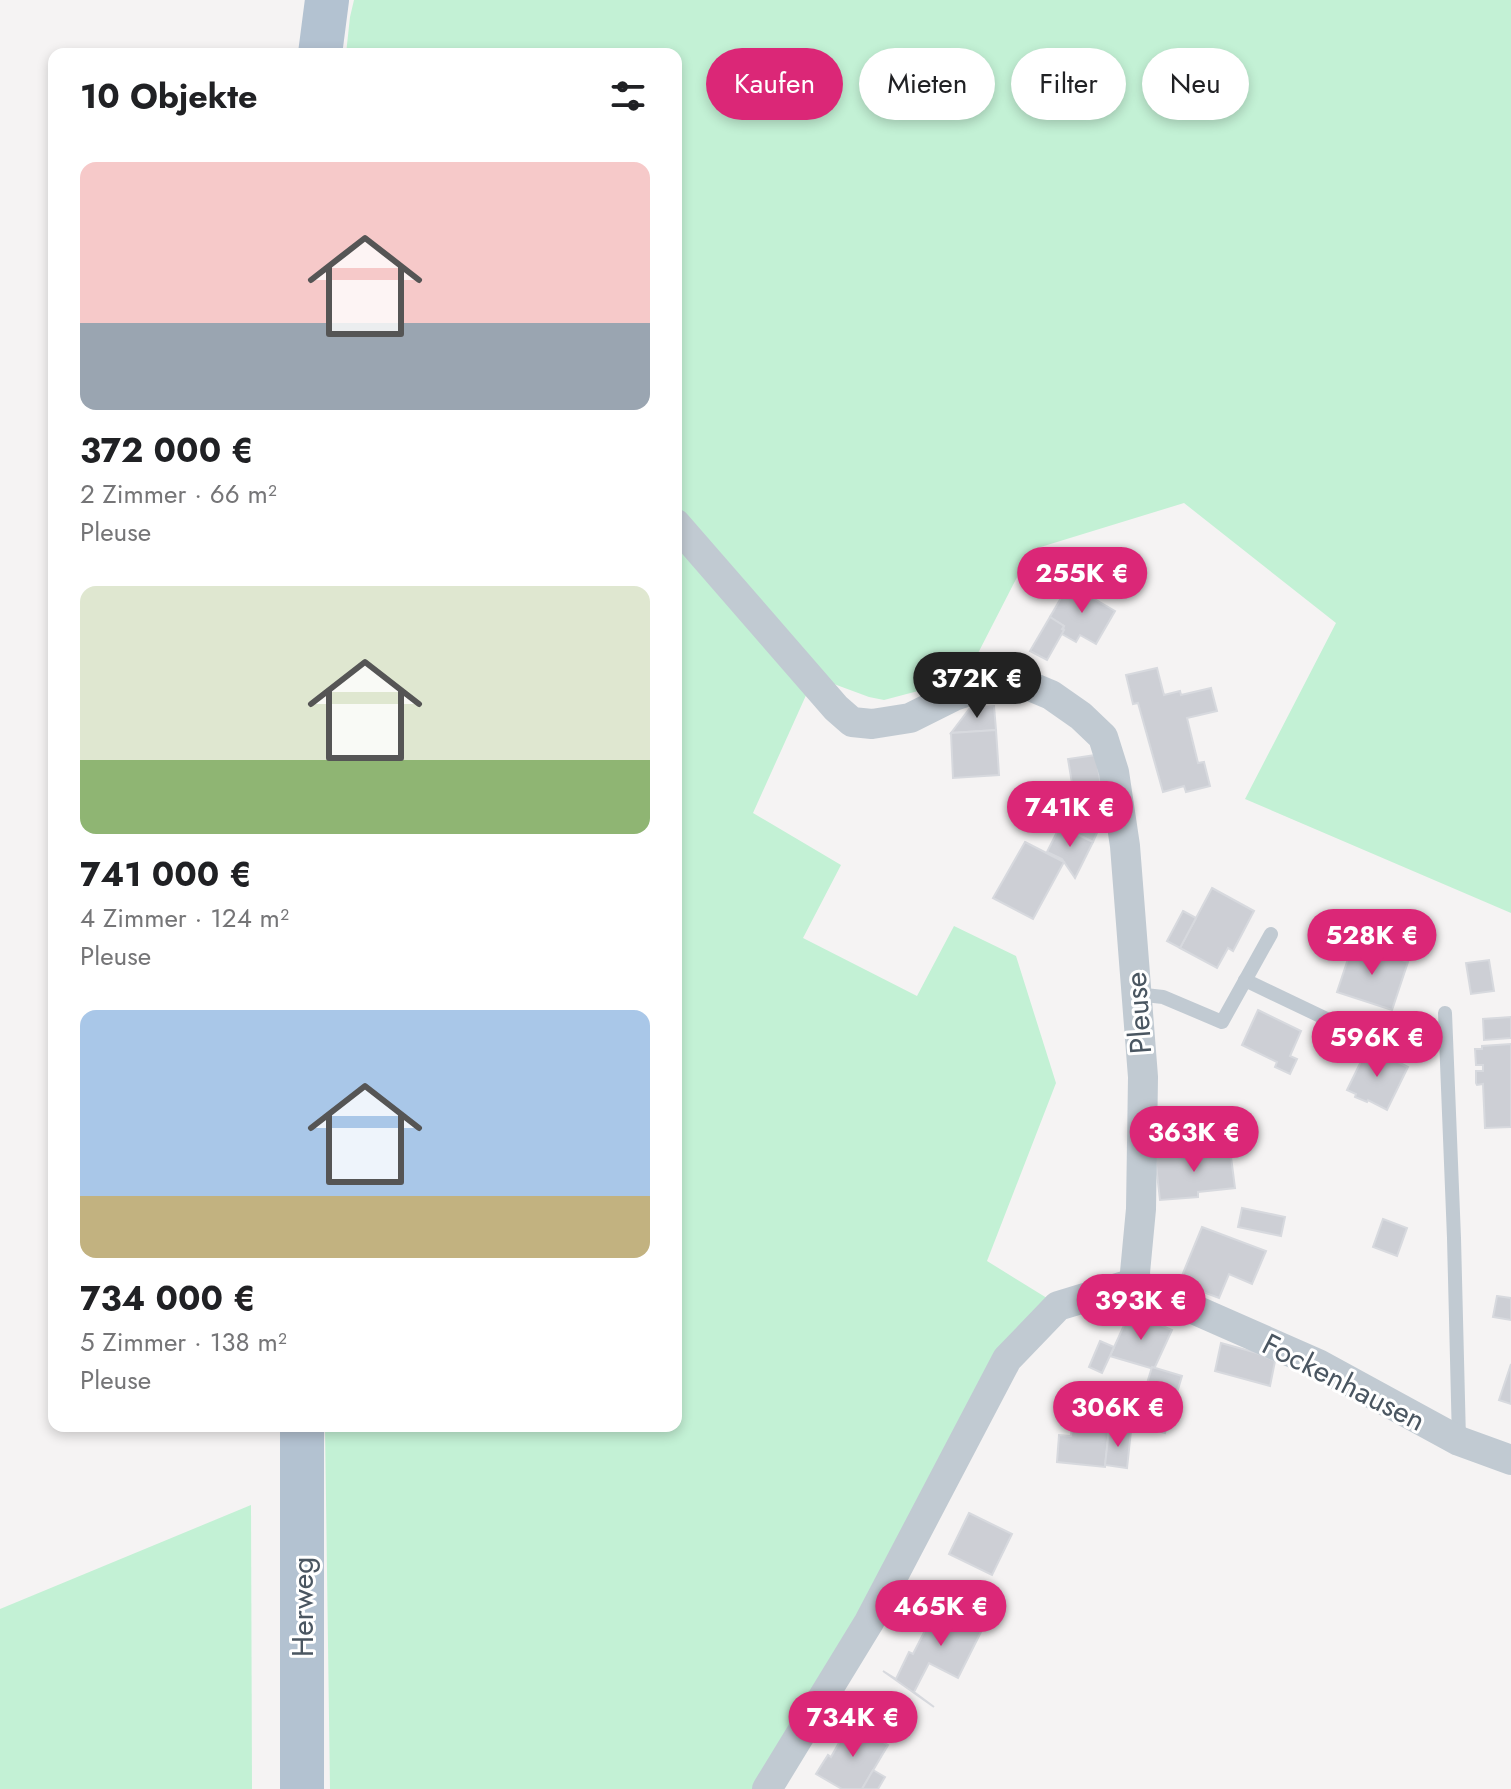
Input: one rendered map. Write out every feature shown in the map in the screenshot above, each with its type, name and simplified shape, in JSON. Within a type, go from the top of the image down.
[{"type":"main road","points":[[321,48],[327,0]]},
{"type":"main road","name":"Herweg","points":[[302,1432],[302,1789]]},
{"type":"street","name":"Pleuse","points":[[682,531],[836,708],[852,722],[872,724],[910,718],[954,696],[990,684],[1020,682],[1051,695],[1081,716],[1103,737],[1114,772],[1125,846],[1143,1077],[1141,1209],[1134,1283]]},
{"type":"street","name":"Fockenhausen","points":[[1134,1283],[1318,1364],[1459,1441],[1511,1460]]},
{"type":"street","points":[[767,1789],[869,1622],[1007,1359],[1058,1306],[1134,1283]]},
{"type":"lane","points":[[1136,994],[1163,997],[1222,1022],[1271,934]]},
{"type":"lane","points":[[1245,980],[1335,1023]]},
{"type":"lane","points":[[1445,1013],[1459,1441]]},
{"type":"green space","points":[[354,0],[1511,0],[1511,913],[1245,799],[1336,623],[1184,503],[1031,550],[974,661],[971,677],[884,700],[815,677],[682,524],[682,48],[347,48]]},
{"type":"green space","points":[[682,537],[812,682],[753,813],[841,865],[803,938],[917,996],[954,926],[1016,956],[1056,1083],[987,1261],[1055,1303],[761,1789],[330,1789],[325,1432],[682,1432]]},
{"type":"green space","points":[[251,1505],[252,1789],[0,1789],[0,1609]]},
{"type":"building","points":[[1069,584],[1115,611],[1096,644],[1080,635],[1076,642],[1062,634],[1064,626],[1050,617]]},
{"type":"building","points":[[1050,617],[1064,626],[1064,630],[1047,660],[1030,651]]},
{"type":"building","points":[[1157,668],[1164,695],[1180,691],[1181,695],[1211,688],[1217,711],[1187,718],[1198,763],[1204,762],[1210,786],[1186,792],[1184,786],[1163,792],[1138,703],[1133,704],[1126,675]]},
{"type":"building","points":[[994,706],[996,730],[951,733],[970,708]]},
{"type":"building","points":[[996,730],[999,775],[953,778],[951,733]]},
{"type":"building","points":[[1096,755],[1105,810],[1102,810],[1103,819],[1093,842],[1060,826],[1066,814],[1075,819],[1077,814],[1068,759]]},
{"type":"building","points":[[1060,826],[1093,842],[1075,878],[1062,859],[1047,852]]},
{"type":"building","points":[[1025,842],[1064,862],[1033,919],[993,898]]},
{"type":"building","points":[[1212,888],[1254,911],[1233,951],[1228,948],[1217,968],[1180,948]]},
{"type":"building","points":[[1183,911],[1196,918],[1180,948],[1167,941]]},
{"type":"building","points":[[1353,944],[1408,962],[1392,1010],[1337,992]]},
{"type":"building","points":[[1489,960],[1494,991],[1471,994],[1466,963]]},
{"type":"building","points":[[1258,1010],[1301,1031],[1290,1056],[1297,1059],[1290,1074],[1275,1067],[1277,1062],[1242,1045]]},
{"type":"building","points":[[1511,1017],[1511,1038],[1484,1040],[1483,1019]]},
{"type":"building","points":[[1511,1044],[1511,1127],[1485,1128],[1483,1084],[1476,1083],[1476,1071],[1483,1071],[1483,1065],[1476,1065],[1475,1049]]},
{"type":"building","points":[[1368,1047],[1408,1067],[1387,1110],[1355,1097],[1356,1094],[1347,1090]]},
{"type":"building","points":[[1190,1108],[1190,1113],[1226,1110],[1230,1149],[1155,1156],[1150,1112]]},
{"type":"building","points":[[1230,1149],[1235,1188],[1198,1192],[1198,1197],[1160,1200],[1155,1156]]},
{"type":"building","points":[[1242,1208],[1285,1217],[1281,1236],[1238,1227]]},
{"type":"building","points":[[1383,1219],[1407,1228],[1397,1256],[1373,1247]]},
{"type":"building","points":[[1202,1227],[1266,1251],[1252,1284],[1229,1274],[1219,1298],[1179,1283]]},
{"type":"building","points":[[1497,1296],[1511,1298],[1511,1320],[1493,1317]]},
{"type":"building","points":[[1130,1312],[1172,1330],[1154,1369],[1110,1356]]},
{"type":"building","points":[[1100,1341],[1114,1347],[1102,1373],[1089,1367]]},
{"type":"building","points":[[1221,1343],[1275,1361],[1270,1386],[1215,1371]]},
{"type":"building","points":[[1511,1364],[1511,1404],[1499,1400]]},
{"type":"building","points":[[1152,1367],[1182,1376],[1165,1433],[1106,1417],[1112,1396],[1141,1403]]},
{"type":"building","points":[[1072,1425],[1109,1428],[1105,1467],[1057,1462],[1059,1435],[1071,1436]]},
{"type":"building","points":[[1109,1430],[1131,1431],[1127,1468],[1105,1465]]},
{"type":"building","points":[[969,1513],[1012,1534],[992,1575],[949,1554]]},
{"type":"building","points":[[938,1605],[983,1628],[958,1678],[929,1663],[914,1692],[934,1707],[883,1671],[896,1679],[909,1652],[913,1654]]},
{"type":"building","points":[[848,1722],[888,1745],[862,1789],[842,1789],[816,1774],[828,1755],[831,1757],[840,1741],[837,1739]]},
{"type":"building","points":[[873,1770],[885,1777],[878,1789],[862,1789]]}]
